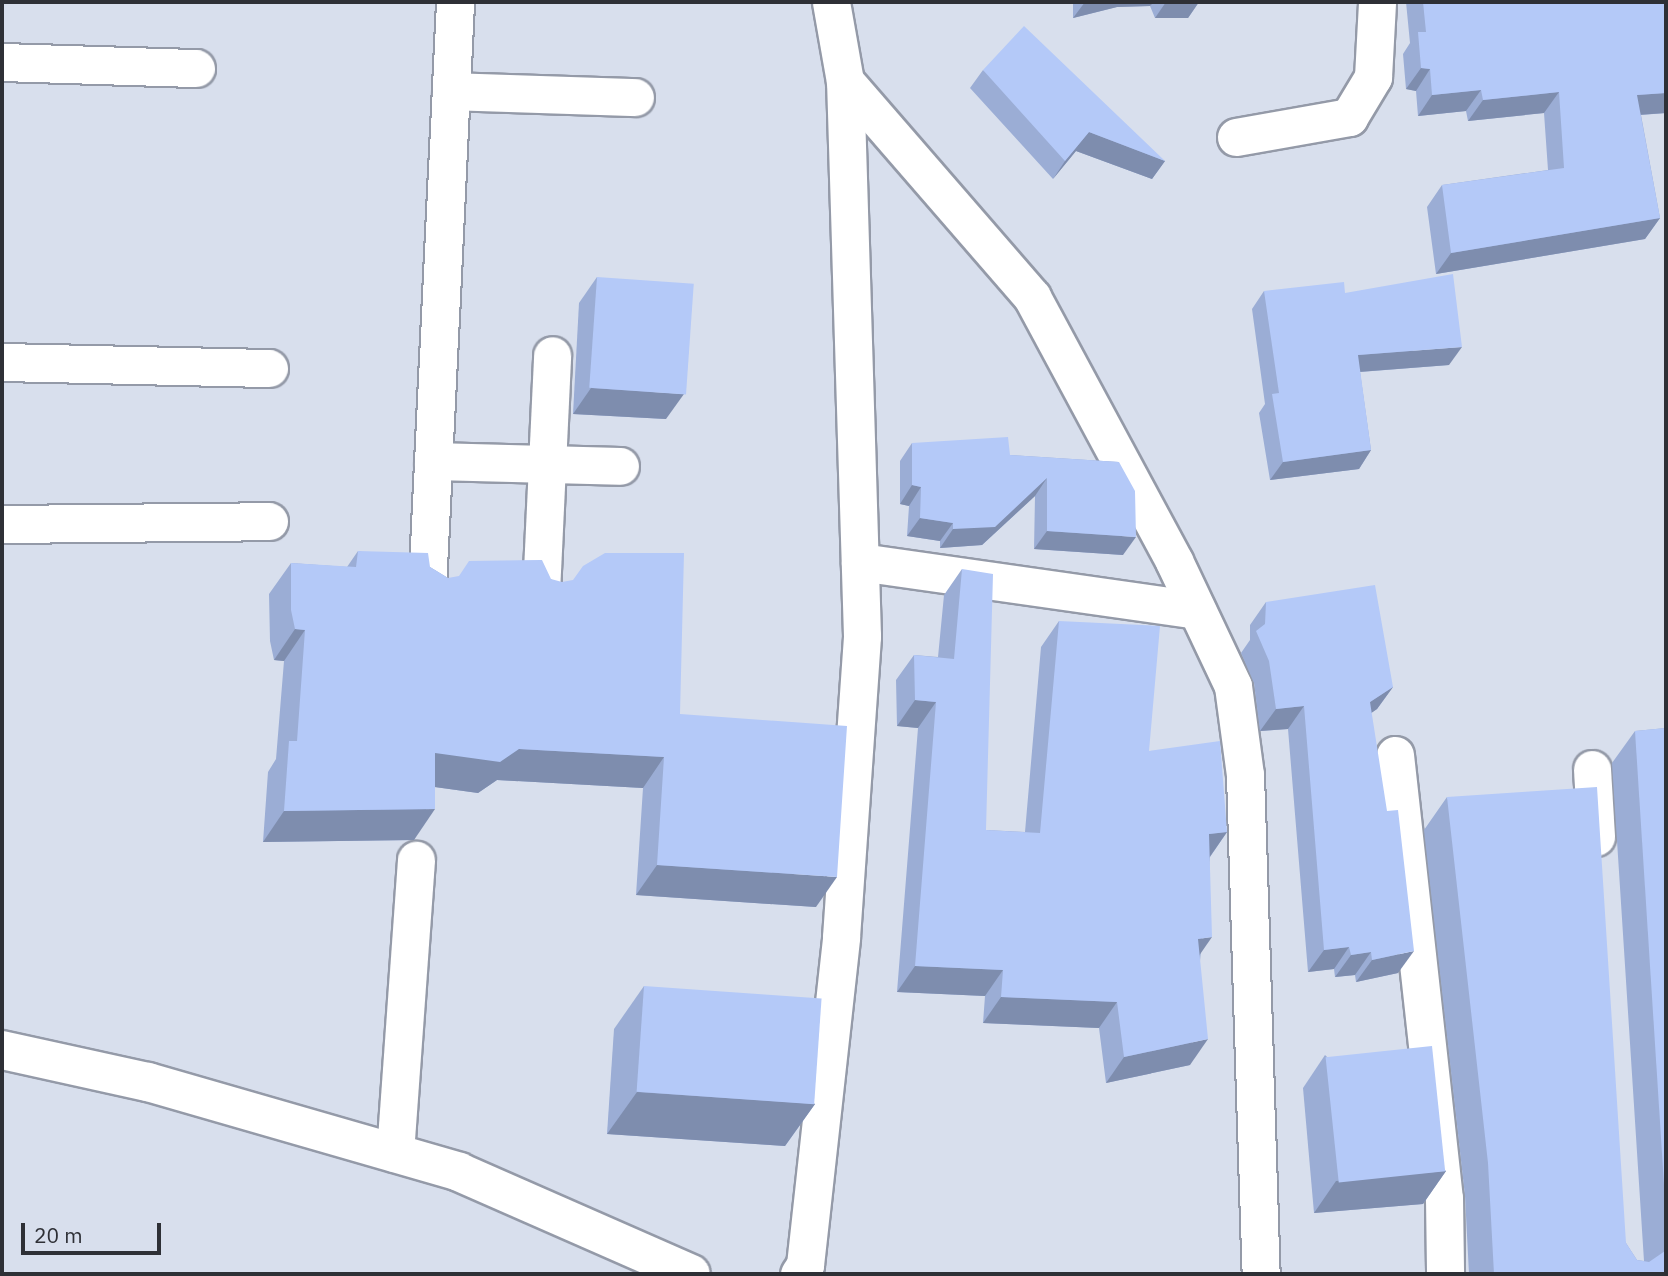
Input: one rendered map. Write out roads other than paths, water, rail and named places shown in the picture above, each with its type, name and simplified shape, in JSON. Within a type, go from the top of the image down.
[{"type":"street","points":[[427,588],[456,2]]},
{"type":"street","points":[[799,1274],[805,1265],[841,937],[862,636],[845,81],[831,2]]},
{"type":"street","points":[[1236,137],[1349,117],[1373,77],[1377,2]]},
{"type":"street","points":[[2,62],[196,68]]},
{"type":"street","points":[[845,81],[1032,297],[1197,610],[1233,686],[1245,775],[1261,1274]]},
{"type":"street","points":[[451,91],[635,97]]},
{"type":"street","points":[[541,592],[552,355]]},
{"type":"street","points":[[2,362],[269,368]]},
{"type":"street","points":[[433,461],[620,466]]},
{"type":"street","points":[[2,524],[269,521]]},
{"type":"street","points":[[860,562],[1197,610]]},
{"type":"street","points":[[1395,755],[1444,1198],[1445,1274]]},
{"type":"street","points":[[1592,769],[1599,878]]},
{"type":"street","points":[[395,1153],[416,860]]},
{"type":"street","points":[[2,1050],[148,1082],[459,1172],[691,1274]]}]
